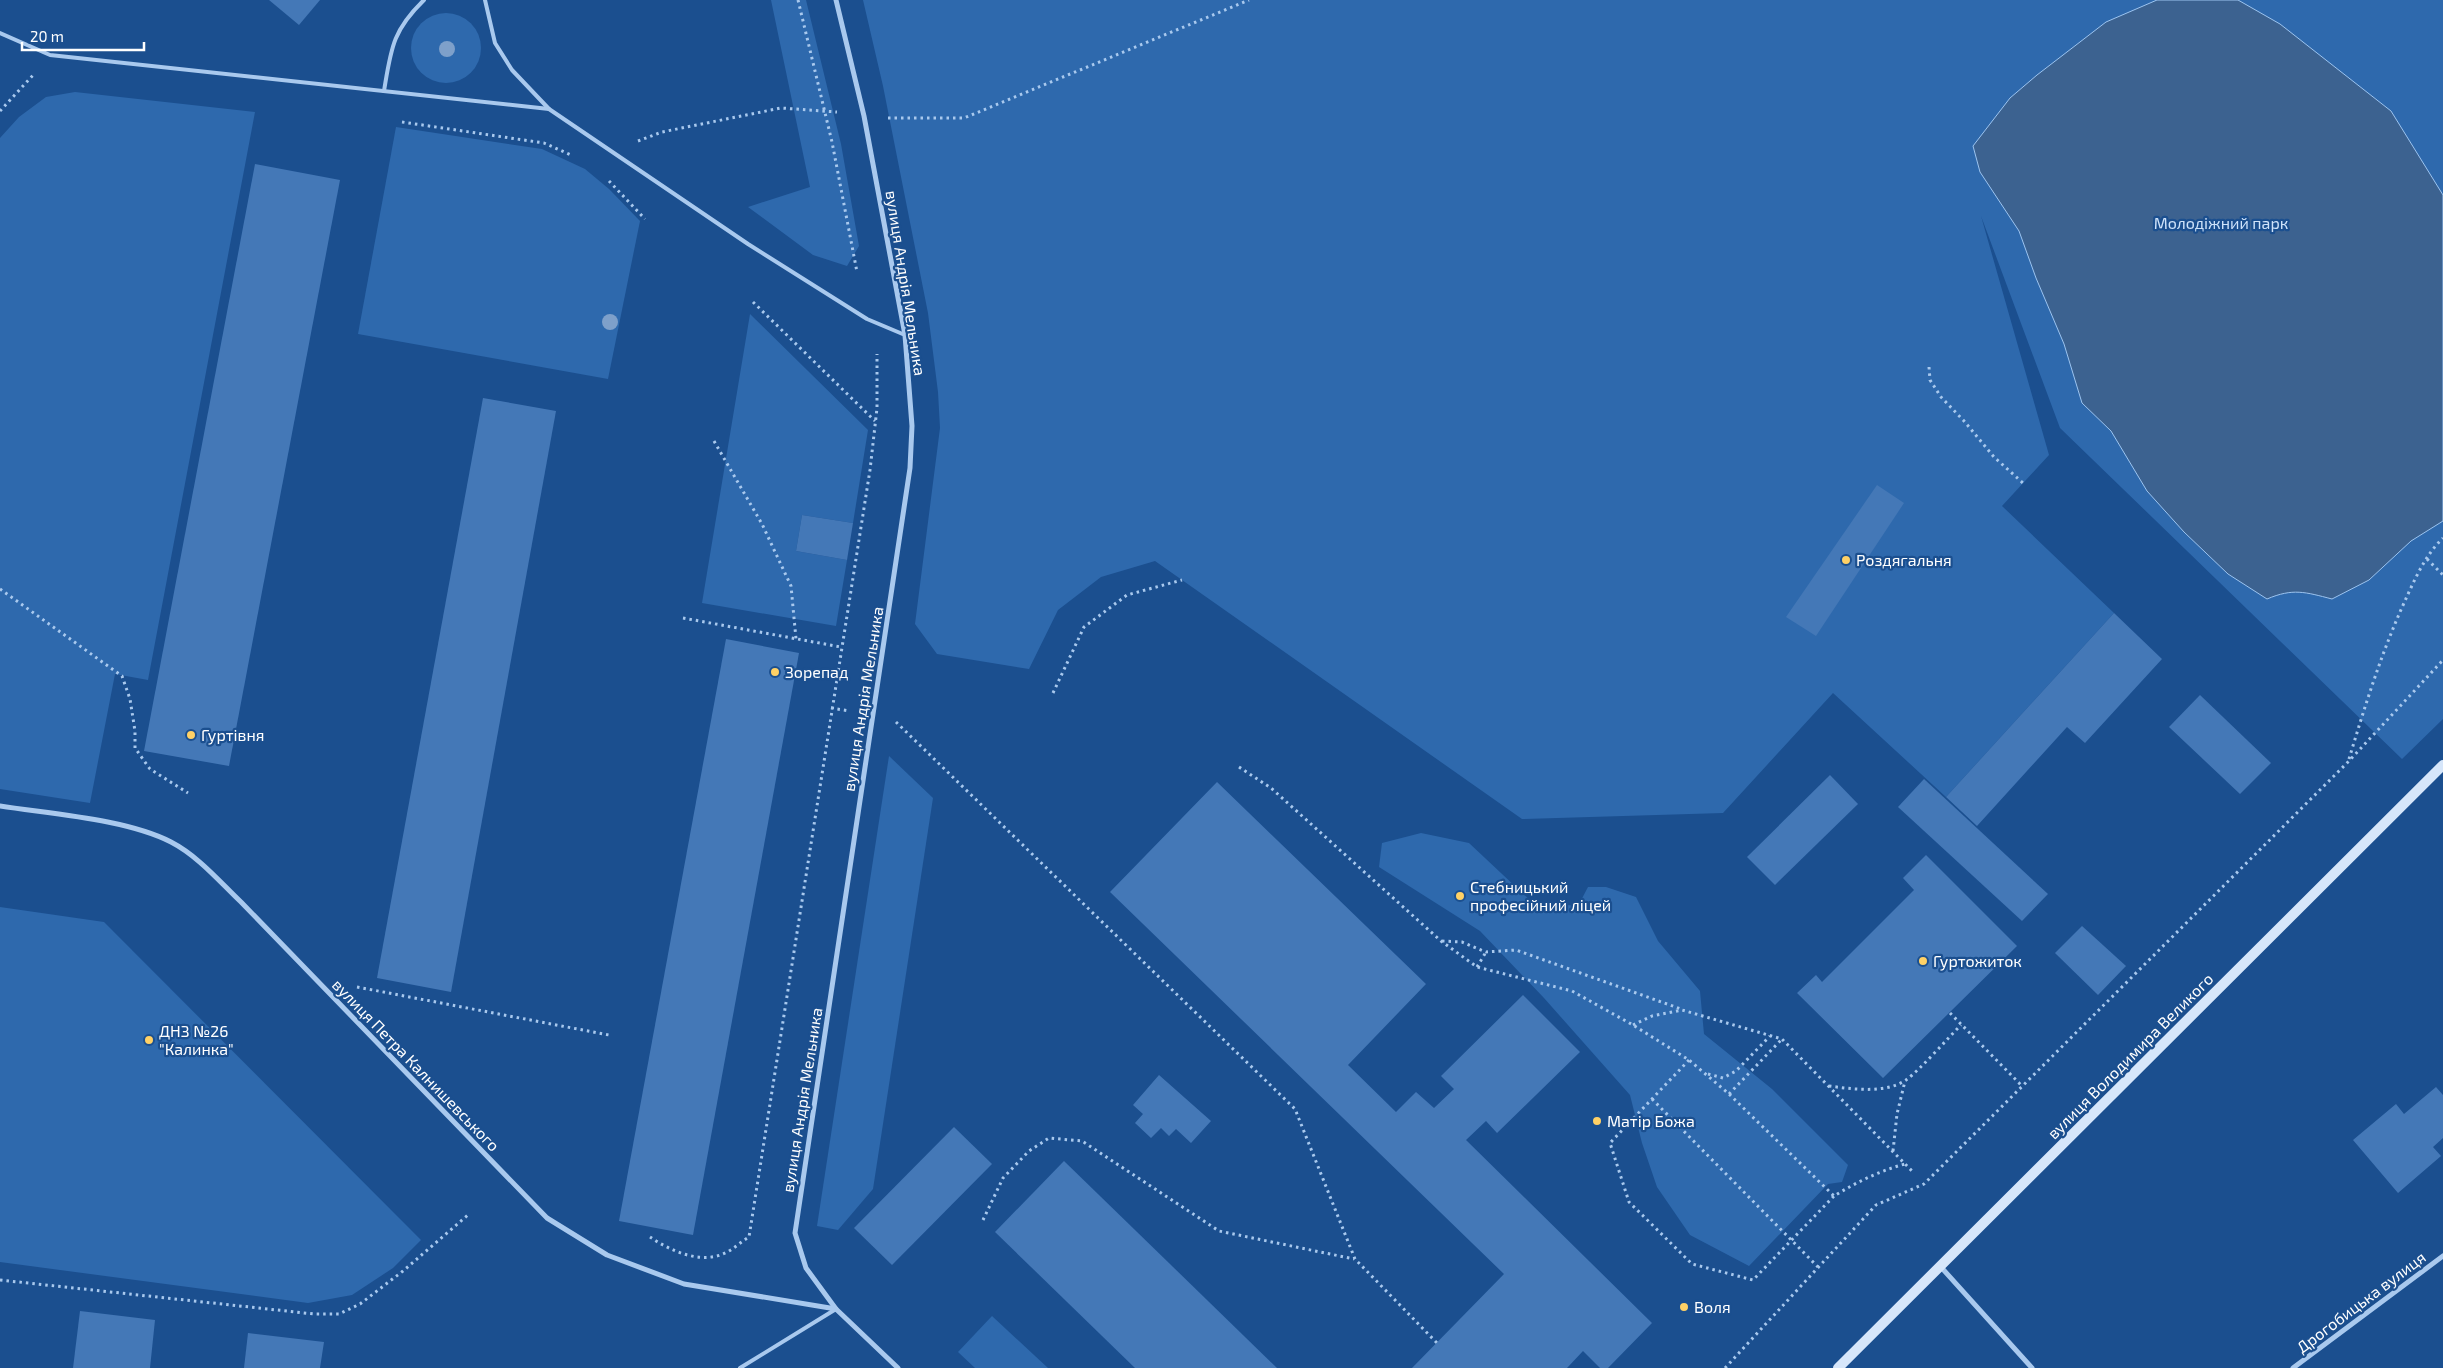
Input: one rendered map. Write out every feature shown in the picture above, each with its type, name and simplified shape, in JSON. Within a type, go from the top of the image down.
[{"type":"street","name":"вулиця Андрія Мельника","points":[[836,0],[864,116],[905,335],[912,426],[910,468],[795,1233],[806,1268],[836,1309],[898,1368]]},
{"type":"street","name":"вулиця Володимира Великого","points":[[1838,1368],[2443,765]]},
{"type":"street","name":"вулиця Петра Калнишевського","points":[[0,806],[139,828],[172,842],[196,859],[547,1218],[607,1255],[684,1284],[836,1309]]},
{"type":"street","name":"Дрогобицька вулиця","points":[[2293,1368],[2443,1256]]},
{"type":"street","points":[[1940,1266],[2032,1368]]},
{"type":"lane","points":[[384,91],[391,47],[406,17],[424,0]]},
{"type":"lane","points":[[485,0],[495,43],[512,70],[549,109],[614,151],[667,191],[748,244],[867,319],[905,335]]},
{"type":"lane","points":[[0,32],[50,55],[549,109]]},
{"type":"lane","points":[[740,1368],[836,1309]]},
{"type":"path","points":[[798,0],[824,110],[857,272]]},
{"type":"path","points":[[614,151],[671,130],[781,108],[824,110],[880,118],[964,118],[1249,0]]},
{"type":"path","points":[[0,112],[50,55]]},
{"type":"path","points":[[402,122],[544,143],[579,159]]},
{"type":"path","points":[[605,178],[645,219]]},
{"type":"path","points":[[753,302],[875,421]]},
{"type":"path","points":[[650,1237],[669,1250],[710,1256],[728,1252],[749,1237],[875,421],[877,354]]},
{"type":"path","points":[[1929,367],[1930,380],[1941,397],[1994,457],[2022,483]]},
{"type":"path","points":[[714,441],[762,524],[791,586],[796,639]]},
{"type":"path","points":[[2349,761],[2382,656],[2411,587],[2427,559],[2443,538]]},
{"type":"path","points":[[2427,559],[2443,575]]},
{"type":"path","points":[[1053,693],[1084,628],[1127,595],[1182,580]]},
{"type":"path","points":[[0,589],[122,676],[130,699],[135,731],[135,748],[150,768],[188,793]]},
{"type":"path","points":[[683,618],[841,647]]},
{"type":"path","points":[[1725,1368],[1876,1205],[1924,1184],[2349,761],[2443,660]]},
{"type":"path","points":[[831,708],[853,712]]},
{"type":"path","points":[[893,719],[1295,1109],[1355,1259],[1437,1343]]},
{"type":"path","points":[[1239,767],[1271,788],[1442,941],[1477,967],[1572,991],[1689,1060],[1707,1073],[1834,1196]]},
{"type":"path","points":[[1442,941],[1462,942],[1486,952],[1516,950],[1682,1010],[1782,1039],[1913,1172]]},
{"type":"path","points":[[1477,967],[1486,952]]},
{"type":"path","points":[[315,979],[609,1035]]},
{"type":"path","points":[[1632,1025],[1652,1016],[1682,1010]]},
{"type":"path","points":[[1950,1013],[2022,1086]]},
{"type":"path","points":[[1829,1086],[1851,1089],[1882,1088],[1905,1080],[1961,1025]]},
{"type":"path","points":[[1707,1073],[1723,1078],[1736,1071],[1770,1035]]},
{"type":"path","points":[[1729,1094],[1782,1039]]},
{"type":"path","points":[[1689,1060],[1610,1144],[1630,1202],[1692,1264],[1752,1280],[1834,1196],[1859,1181],[1884,1170],[1905,1164]]},
{"type":"path","points":[[1893,1151],[1897,1114],[1905,1080]]},
{"type":"path","points":[[1652,1099],[1818,1267]]},
{"type":"path","points":[[984,1220],[1003,1178],[1029,1151],[1049,1138],[1082,1141],[1219,1231],[1355,1259]]},
{"type":"path","points":[[0,1280],[295,1312],[339,1314],[360,1304],[403,1271],[469,1214]]},
{"type":"green space","points":[[771,0],[806,0],[841,144],[859,246],[847,266],[813,255],[748,207],[810,187]]},
{"type":"green space","points":[[863,0],[2443,0],[2443,719],[2402,759],[2060,428],[1981,216],[2049,455],[2002,506],[2114,613],[1946,797],[1833,693],[1723,813],[1522,819],[1155,561],[1101,577],[1058,610],[1029,669],[937,654],[915,624],[940,428],[938,392],[928,313],[883,86]]},
{"type":"green space","points":[[446,13],[459,16],[471,23],[478,35],[481,48],[478,61],[471,73],[459,80],[446,83],[433,80],[421,73],[414,61],[411,48],[414,35],[421,23],[433,16]]},
{"type":"green space","points":[[75,92],[255,112],[148,680],[115,674],[90,803],[0,789],[0,138],[19,117],[46,97]]},
{"type":"green space","points":[[396,127],[542,149],[585,169],[609,189],[640,221],[608,379],[358,334]]},
{"type":"green space","points":[[750,314],[868,430],[853,523],[802,515],[796,551],[847,560],[836,626],[702,603]]},
{"type":"green space","points":[[889,756],[933,798],[873,1189],[838,1230],[817,1226]]},
{"type":"green space","points":[[1421,833],[1469,843],[1532,902],[1578,906],[1588,887],[1606,887],[1636,897],[1658,941],[1700,991],[1704,1034],[1772,1089],[1848,1165],[1842,1182],[1828,1184],[1749,1266],[1690,1235],[1657,1187],[1642,1143],[1630,1095],[1544,998],[1480,931],[1379,867],[1382,843]]},
{"type":"green space","points":[[0,907],[104,922],[421,1240],[393,1268],[352,1295],[308,1303],[0,1262]]},
{"type":"green space","points":[[992,1316],[1048,1368],[975,1368],[958,1352]]},
{"type":"shaded area","name":"Молодіжний парк","points":[[2157,0],[2238,0],[2280,24],[2391,111],[2443,195],[2443,521],[2411,541],[2369,580],[2332,599],[2314,594],[2292,592],[2267,599],[2228,574],[2184,532],[2147,491],[2111,431],[2082,403],[2064,344],[2036,278],[2019,231],[1980,172],[1973,146],[2010,98],[2106,22]]},
{"type":"building","points":[[269,0],[320,0],[299,25]]},
{"type":"building","points":[[255,164],[340,180],[229,766],[144,751]]},
{"type":"building","points":[[483,398],[556,411],[451,992],[377,978]]},
{"type":"building","name":"Роздягальня","points":[[1877,485],[1904,503],[1816,636],[1786,617]]},
{"type":"building","points":[[802,515],[853,523],[847,560],[796,551]]},
{"type":"building","points":[[2114,613],[2162,659],[2085,743],[2067,727],[1977,826],[1946,797]]},
{"type":"building","points":[[726,639],[799,653],[693,1235],[619,1221]]},
{"type":"building","points":[[2200,695],[2271,763],[2240,794],[2169,727]]},
{"type":"building","points":[[1830,775],[1858,804],[1775,885],[1747,857]]},
{"type":"building","points":[[1924,779],[2048,894],[2022,921],[1898,807]]},
{"type":"building","points":[[1217,782],[1426,984],[1348,1065],[1396,1112],[1416,1092],[1434,1108],[1454,1089],[1441,1076],[1523,995],[1580,1052],[1497,1133],[1486,1121],[1466,1140],[1652,1323],[1608,1368],[1600,1368],[1583,1351],[1567,1368],[1412,1368],[1504,1274],[1110,892]]},
{"type":"building","name":"Гуртожиток","points":[[1926,855],[2017,946],[1883,1078],[1797,993],[1816,975],[1822,982],[1914,890],[1903,878]]},
{"type":"building","points":[[2082,926],[2126,966],[2098,995],[2055,953]]},
{"type":"building","points":[[1159,1075],[1211,1121],[1191,1143],[1176,1129],[1169,1136],[1161,1128],[1151,1138],[1135,1123],[1143,1114],[1133,1105]]},
{"type":"building","points":[[2436,1087],[2443,1095],[2443,1138],[2433,1147],[2441,1156],[2398,1193],[2353,1140],[2396,1104],[2404,1114]]},
{"type":"building","points":[[954,1127],[992,1164],[892,1265],[854,1228]]},
{"type":"building","points":[[1064,1161],[1277,1368],[1135,1368],[995,1232]]},
{"type":"building","points":[[80,1311],[155,1320],[150,1368],[73,1368]]},
{"type":"building","points":[[248,1333],[324,1342],[320,1368],[244,1368]]},
{"type":"place","name":"Роздягальня","points":[[1846,560]]},
{"type":"place","name":"Зорепад","points":[[775,672]]},
{"type":"place","name":"Гуртівня","points":[[191,735]]},
{"type":"place","name":"Стебницький професійний ліцей","points":[[1460,896]]},
{"type":"place","name":"Гуртожиток","points":[[1923,961]]},
{"type":"place","name":"ДНЗ №26 \"Калинка\"","points":[[149,1040]]},
{"type":"place","name":"Матір Божа","points":[[1597,1121]]},
{"type":"place","name":"Воля","points":[[1684,1307]]}]
